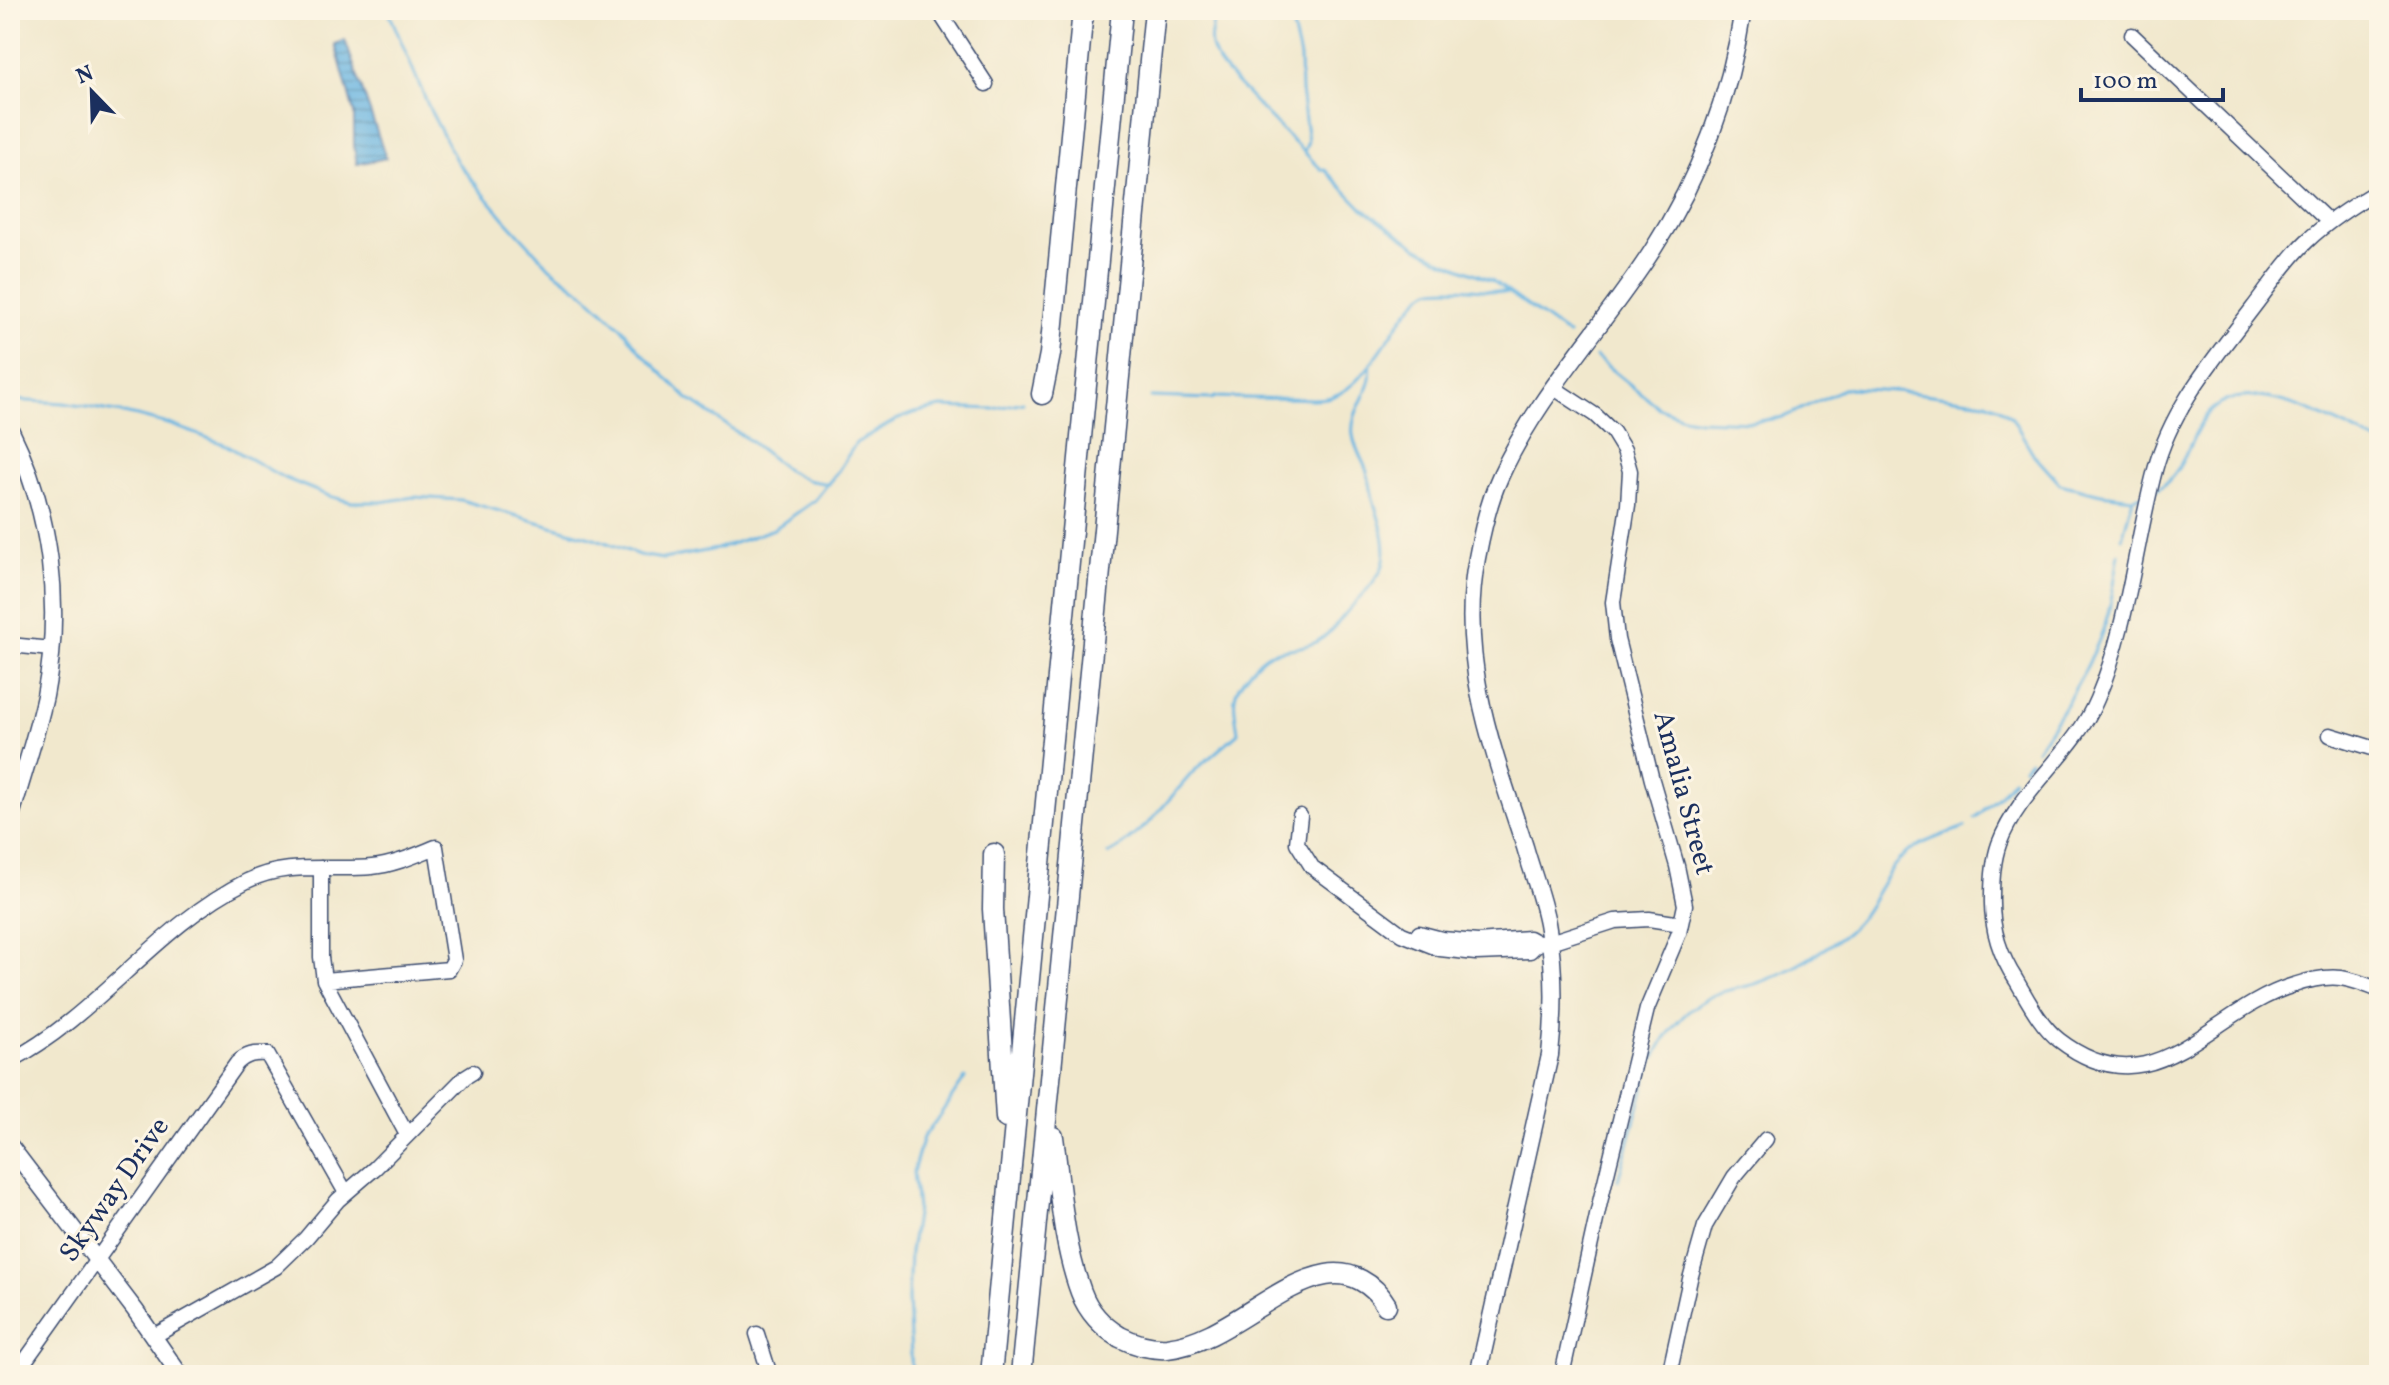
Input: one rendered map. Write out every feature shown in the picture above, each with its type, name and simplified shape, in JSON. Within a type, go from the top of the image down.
[{"type":"highway","points":[[1042,394],[1050,354],[1083,10]]},
{"type":"highway","points":[[991,1375],[1121,10]]},
{"type":"highway","points":[[1021,1375],[1155,10]]},
{"type":"highway","points":[[994,854],[993,909],[1010,1179]]},
{"type":"highway","points":[[1048,1104],[1072,1262],[1081,1294],[1100,1322],[1114,1334],[1146,1347],[1165,1348],[1184,1344],[1201,1339],[1306,1281],[1327,1274],[1364,1281],[1380,1294],[1386,1305]]},
{"type":"main road","points":[[1478,1375],[1550,1055],[1554,997],[1535,881],[1481,706],[1473,663],[1470,606],[1476,562],[1486,514],[1500,477],[1523,433],[1652,251],[1702,161],[1717,124],[1738,49],[1743,10]]},
{"type":"main road","points":[[10,429],[33,481],[49,548],[54,612],[42,709],[10,819]]},
{"type":"main road","points":[[10,1146],[180,1375]]},
{"type":"street","points":[[938,10],[986,84]]},
{"type":"street","points":[[2132,35],[2329,222]]},
{"type":"street","points":[[2379,190],[2329,222],[2293,255],[2189,394],[2155,468],[2122,618],[2098,698],[2075,738],[2020,806],[2000,840],[1992,873],[1992,914],[2004,961],[2053,1035],[2082,1056],[2114,1067],[2126,1068],[2155,1062],[2262,998],[2310,980],[2338,977],[2379,990]]},
{"type":"street","name":"Amalia Street","points":[[1554,388],[1595,415],[1613,432],[1624,450],[1630,471],[1613,602],[1615,627],[1685,905],[1681,924],[1647,1009],[1562,1375]]},
{"type":"street","points":[[10,645],[51,649]]},
{"type":"street","points":[[2330,735],[2379,750]]},
{"type":"street","points":[[1300,816],[1297,843],[1312,867],[1402,934],[1440,949],[1476,953],[1530,951],[1544,943],[1615,921],[1649,919],[1681,924]]},
{"type":"street","points":[[10,1061],[47,1040],[155,943],[235,887],[277,869],[374,867],[436,847],[454,960],[449,969],[324,980]]},
{"type":"street","points":[[321,868],[324,980],[407,1135]]},
{"type":"street","name":"Skyway Drive","points":[[15,1375],[237,1063],[253,1053],[267,1054],[346,1193]]},
{"type":"street","points":[[154,1336],[276,1267],[346,1193],[473,1072]]},
{"type":"street","points":[[1669,1375],[1705,1226],[1734,1177],[1766,1139]]},
{"type":"street","points":[[757,1334],[770,1375]]},
{"type":"water","points":[[345,40],[386,158],[357,164],[354,113],[335,44]]},
{"type":"waterway","points":[[388,10],[430,110],[457,162],[550,268],[585,294],[622,328],[641,352],[687,398],[787,470],[806,480],[829,484]]},
{"type":"waterway","points":[[1213,10],[1211,46],[1220,64],[1361,207],[1417,247],[1493,281],[1568,335]]},
{"type":"waterway","points":[[1289,10],[1300,58],[1308,141],[1304,152]]},
{"type":"waterway","points":[[1151,397],[1331,397],[1354,383],[1408,311],[1430,290],[1457,288],[1509,293]]},
{"type":"waterway","points":[[1596,357],[1659,408],[1699,420],[1753,422],[1784,417],[1850,388],[1986,402],[2012,418],[2034,455],[2060,484],[2101,494],[2133,498],[2142,495]]},
{"type":"waterway","points":[[1108,854],[1148,824],[1193,772],[1238,733],[1235,697],[1240,684],[1256,664],[1274,652],[1306,646],[1322,638],[1366,591],[1381,570],[1385,557],[1382,532],[1367,473],[1353,435],[1355,417],[1369,383],[1370,365]]},
{"type":"waterway","points":[[2158,489],[2177,470],[2198,428],[2214,408],[2234,398],[2258,397],[2284,402],[2379,443]]},
{"type":"waterway","points":[[10,400],[64,403],[172,425],[224,444],[282,477],[351,502],[414,497],[461,500],[594,538],[639,555],[663,559],[717,549],[774,529],[815,500],[856,443],[896,420],[941,407],[994,409],[1023,402]]},
{"type":"waterway","points":[[2122,538],[2133,498]]},
{"type":"waterway","points":[[2036,750],[2074,690],[2098,644],[2109,609],[2119,554]]},
{"type":"waterway","points":[[2024,767],[2030,760]]},
{"type":"waterway","points":[[1975,818],[2013,779]]},
{"type":"waterway","points":[[1618,1180],[1648,1072],[1659,1049],[1682,1018],[1714,995],[1767,980],[1821,951],[1860,919],[1899,860],[1930,840],[1965,827]]},
{"type":"waterway","points":[[912,1375],[908,1299],[910,1252],[917,1209],[913,1172],[923,1137],[965,1078]]}]
